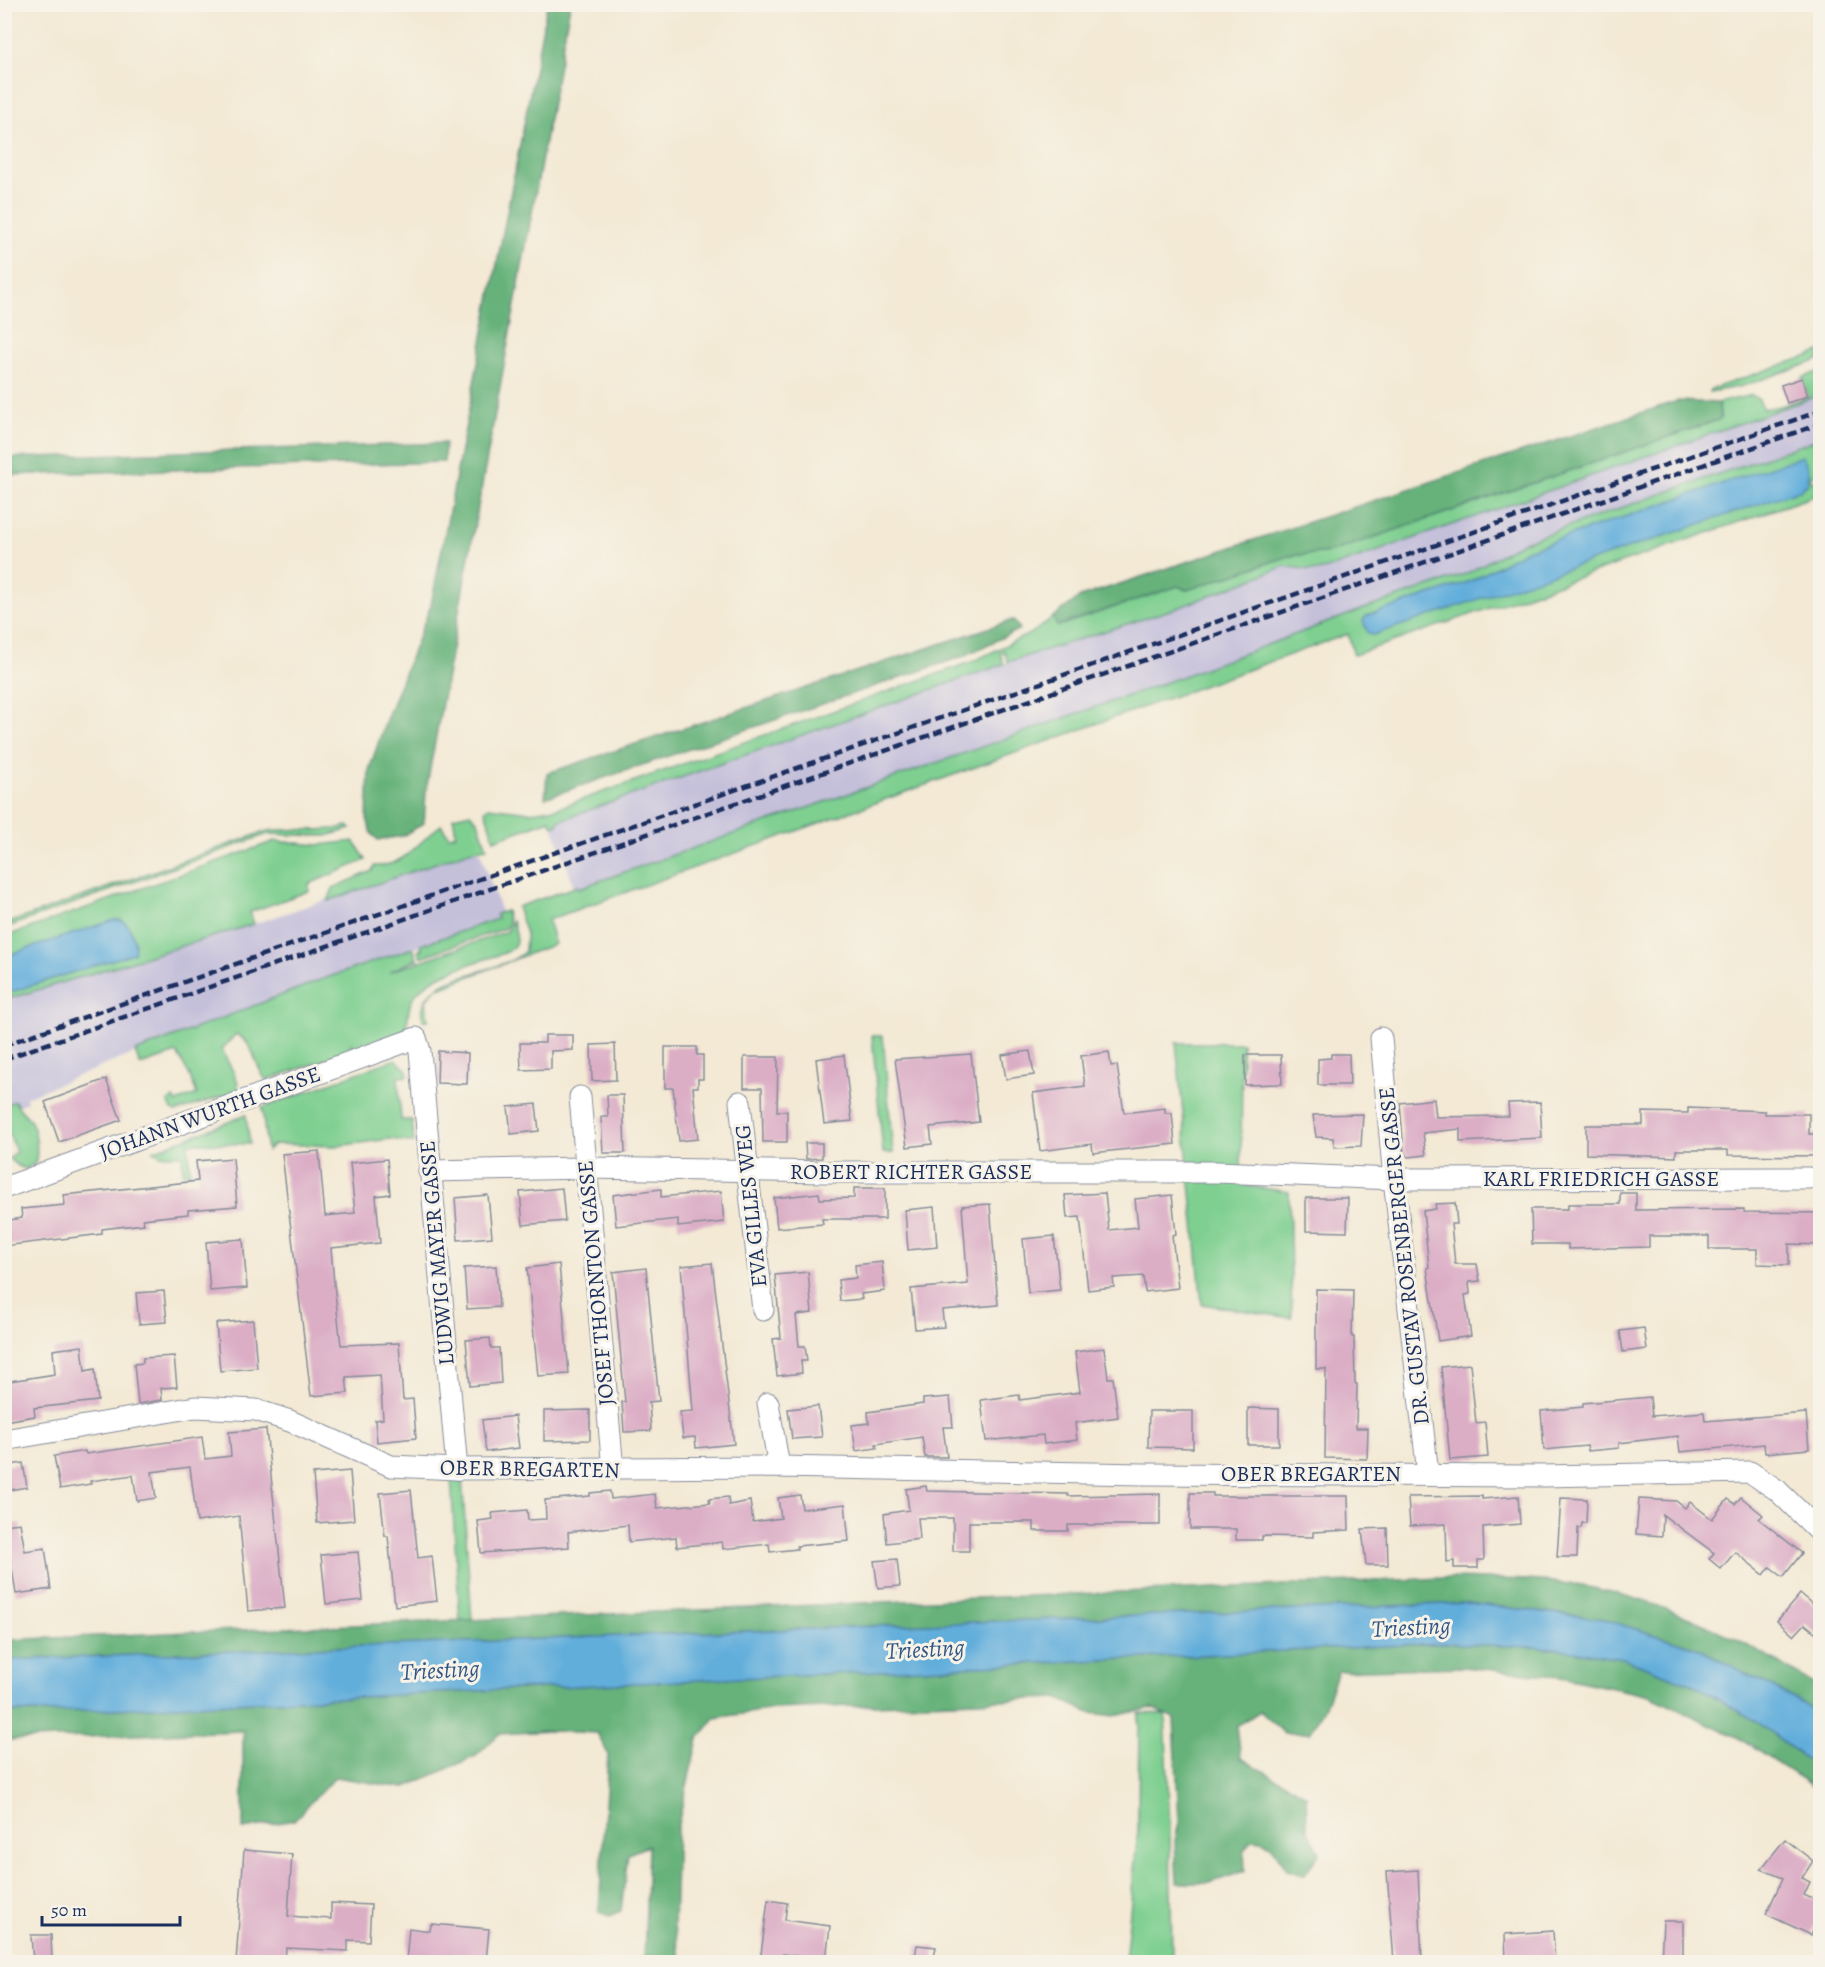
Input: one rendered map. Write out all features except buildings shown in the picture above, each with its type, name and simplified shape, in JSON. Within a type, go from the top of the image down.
[{"type":"street","name":"LUDWIG MAYER GASSE","points":[[417,1038],[457,1469]]},
{"type":"street","name":"JOHANN WURTH GASSE","points":[[4,1188],[417,1038]]},
{"type":"street","name":"DR. GUSTAV ROSENBERGER GASSE","points":[[1381,1038],[1394,1179],[1428,1474]]},
{"type":"street","name":"JOSEF THORNTON GASSE","points":[[580,1097],[613,1470]]},
{"type":"street","name":"EVA GILLES WEG","points":[[740,1102],[763,1310]]},
{"type":"street","name":"ROBERT RICHTER GASSE","points":[[429,1171],[586,1168],[746,1172],[1217,1172],[1394,1179]]},
{"type":"street","name":"KARL FRIEDRICH GASSE","points":[[1394,1179],[1809,1178]]},
{"type":"street","points":[[768,1403],[779,1467]]},
{"type":"street","name":"OBER BREGARTEN","points":[[4,1440],[195,1407],[256,1410],[290,1421],[392,1466],[457,1469],[613,1470],[779,1467],[1143,1474],[1542,1476],[1750,1472],[1777,1490],[1821,1532]]},
{"type":"shaded area","points":[[1820,395],[1820,443],[1817,439],[1521,543],[1468,573],[1167,682],[579,889],[578,886],[574,887],[553,826],[558,824],[557,821],[1004,664],[1183,606],[1285,566],[1316,571],[1327,569]]},
{"type":"shaded area","points":[[470,851],[480,851],[501,912],[496,914],[497,918],[237,1012],[26,1097],[27,1102],[17,1106],[15,1101],[5,1105],[5,995],[7,994],[9,999],[254,924]]},
{"type":"green space","points":[[547,5],[570,5],[426,791],[424,823],[403,836],[378,840],[371,833],[367,818],[369,770],[431,605]]},
{"type":"green space","points":[[1820,352],[1820,359],[1813,362],[1743,386],[1710,392],[1711,389]]},
{"type":"green space","points":[[1820,371],[1820,395],[1327,569],[1317,571],[1285,566],[1183,606],[1008,662],[1004,651],[1000,653],[1004,664],[558,821],[558,824],[553,826],[550,820],[494,840],[485,810],[489,807],[530,812],[558,808],[974,661],[1033,632],[1053,617],[1058,626],[1178,586],[1187,590],[1289,556],[1331,552],[1721,419],[1718,403],[1752,395],[1759,400],[1763,409],[1781,406],[1808,396],[1802,378]]},
{"type":"green space","points":[[1677,401],[1718,403],[1721,419],[1331,552],[1289,556],[1187,590],[1178,586],[1057,626],[1053,617],[1080,597]]},
{"type":"green space","points":[[1818,439],[1820,443],[1820,474],[1811,475],[1811,482],[1820,481],[1820,494],[1354,655],[1348,634],[548,920],[555,944],[513,960],[525,951],[526,934],[517,907],[578,886],[579,888],[1167,682],[1468,573],[1521,543]]},
{"type":"green space","points":[[445,443],[444,462],[5,475],[5,458]]},
{"type":"green space","points":[[1013,620],[1020,629],[964,656],[545,798],[547,773]]},
{"type":"green space","points":[[470,813],[478,821],[487,848],[470,851],[328,901],[333,888],[372,871],[374,866],[394,863],[441,825],[449,836],[456,834],[453,817]]},
{"type":"green space","points":[[348,826],[351,829],[326,836],[268,834],[5,928],[5,924],[264,832]]},
{"type":"green space","points":[[275,841],[319,845],[354,841],[366,860],[309,884],[309,891],[250,912],[254,924],[8,999],[7,994],[5,995],[4,937]]},
{"type":"green space","points":[[506,911],[509,923],[506,928],[421,957],[418,950],[422,949],[421,945],[497,919],[496,914]]},
{"type":"green space","points":[[512,921],[517,938],[511,949],[455,970],[429,983],[412,1000],[404,1032],[355,1050],[352,1043],[350,1045],[352,1051],[266,1080],[248,1044],[236,1034],[222,1049],[237,1080],[238,1091],[176,1112],[172,1110],[168,1101],[174,1098],[176,1102],[197,1094],[177,1053],[140,1065],[135,1052],[323,979],[413,948],[417,959],[389,972],[508,931]]},
{"type":"green space","points":[[495,967],[437,989],[462,976]]},
{"type":"green space","points":[[426,1001],[428,1020],[423,1020],[424,1004]]},
{"type":"green space","points":[[872,1036],[883,1036],[893,1153],[883,1153]]},
{"type":"green space","points":[[1176,1043],[1242,1043],[1241,1185],[1289,1192],[1292,1318],[1202,1304]]},
{"type":"green space","points":[[395,1059],[407,1070],[408,1076],[398,1077],[401,1120],[412,1120],[414,1143],[391,1139],[337,1146],[274,1144],[267,1151],[262,1108]]},
{"type":"green space","points":[[15,1101],[30,1120],[36,1135],[36,1162],[27,1169],[9,1159],[16,1152],[9,1134],[5,1135],[5,1105]]},
{"type":"green space","points":[[246,1115],[250,1144],[188,1143],[190,1173],[183,1173],[182,1155],[160,1155],[153,1151]]},
{"type":"green space","points":[[451,1479],[462,1479],[472,1621],[460,1622]]},
{"type":"green space","points":[[1444,1578],[1513,1579],[1565,1583],[1614,1593],[1676,1612],[1764,1654],[1820,1688],[1820,1717],[1803,1703],[1697,1648],[1603,1619],[1468,1603],[5,1660],[4,1640]]},
{"type":"green space","points":[[1443,1643],[1553,1648],[1623,1658],[1699,1687],[1759,1723],[1820,1770],[1820,1791],[1737,1737],[1650,1696],[1556,1676],[1462,1667],[1338,1671],[1323,1711],[1310,1733],[1284,1733],[1260,1711],[1237,1726],[1241,1758],[1306,1795],[1307,1829],[1320,1853],[1304,1875],[1287,1870],[1277,1853],[1269,1845],[1258,1840],[1251,1840],[1244,1850],[1245,1871],[1210,1883],[1177,1883],[1175,1841],[1179,1822],[1174,1718],[1152,1708],[1114,1716],[1090,1713],[1057,1698],[774,1709],[715,1718],[698,1739],[677,1828],[674,1927],[681,1962],[644,1962],[648,1846],[628,1854],[621,1911],[609,1916],[599,1912],[608,1754],[597,1733],[550,1731],[499,1734],[476,1756],[404,1788],[335,1777],[294,1820],[243,1829],[243,1731],[5,1740],[4,1712],[54,1712]]},
{"type":"green space","points":[[1139,1713],[1165,1714],[1172,1962],[1125,1962],[1138,1830]]},
{"type":"water","points":[[1803,456],[1809,471],[1808,484],[1800,490],[1373,635],[1368,633],[1363,621],[1366,616],[1471,581],[1527,550]]},
{"type":"water","points":[[114,920],[125,922],[130,930],[135,944],[134,953],[5,994],[5,956]]},
{"type":"water","name":"Triesting","points":[[1468,1603],[1603,1619],[1697,1648],[1803,1703],[1820,1717],[1820,1770],[1759,1723],[1699,1687],[1623,1658],[1553,1648],[1443,1643],[54,1712],[5,1712],[5,1660]]},
{"type":"railway","points":[[4,1045],[1820,411]]},
{"type":"railway","points":[[4,1059],[1820,424]]}]
